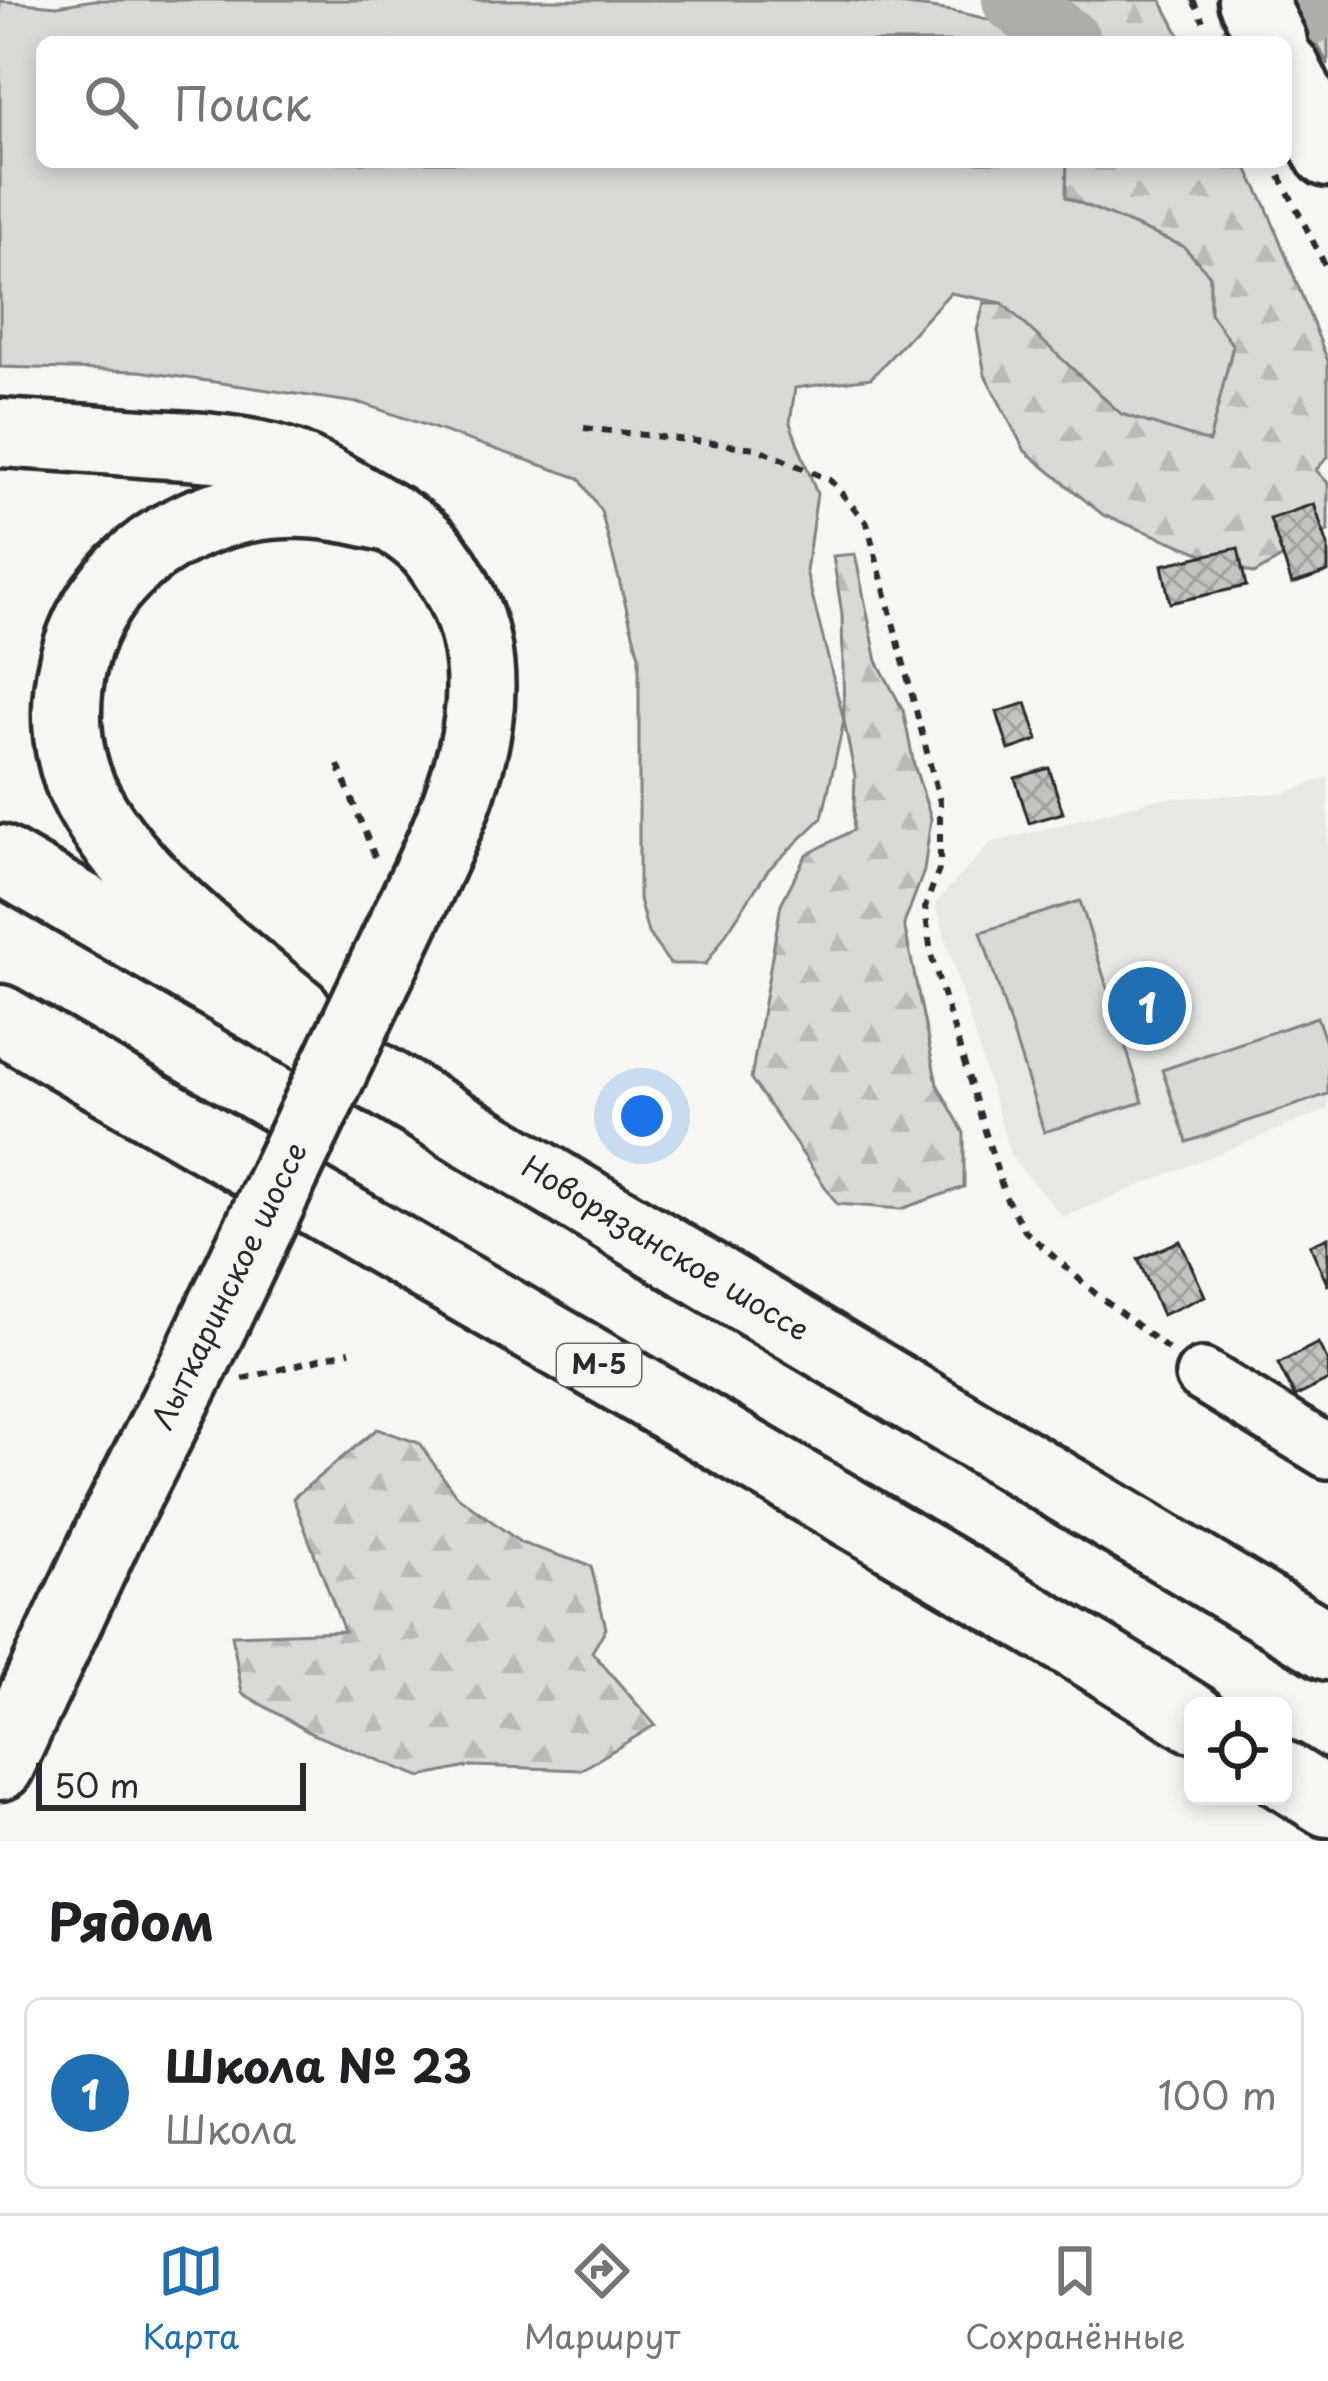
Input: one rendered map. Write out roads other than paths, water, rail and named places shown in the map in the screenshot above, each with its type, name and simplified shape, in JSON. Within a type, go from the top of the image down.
[{"type":"main road","points":[[1227,11],[1253,36]]},
{"type":"main road","points":[[1292,81],[1328,153]]},
{"type":"main road","name":"Лыткаринское шоссе","points":[[0,433],[216,448],[276,459],[344,491],[434,551],[464,603],[481,659],[480,714],[469,772],[448,828],[0,1766]]},
{"type":"main road","name":"Лыткаринское шоссе","points":[[379,1079],[206,934],[132,863],[96,816],[80,785],[66,717],[68,682],[90,617],[132,562],[160,542],[191,524],[283,504],[337,506],[392,519]]},
{"type":"main road","name":"Новорязанское шоссе","points":[[0,859],[379,1079],[1323,1642]]},
{"type":"main road","name":"М-5","points":[[0,1019],[618,1376],[1184,1712]]},
{"type":"main road","name":"Лыткаринское шоссе","points":[[0,1675],[114,1522]]},
{"type":"main road","points":[[1292,1781],[1328,1803]]},
{"type":"lane","points":[[1202,1375],[1328,1452]]},
{"type":"waterway","points":[[1015,0],[1060,36]]},
{"type":"waterway","points":[[1263,36],[1328,2]]},
{"type":"place","name":"Школа № 23","points":[[1147,1006]]}]
